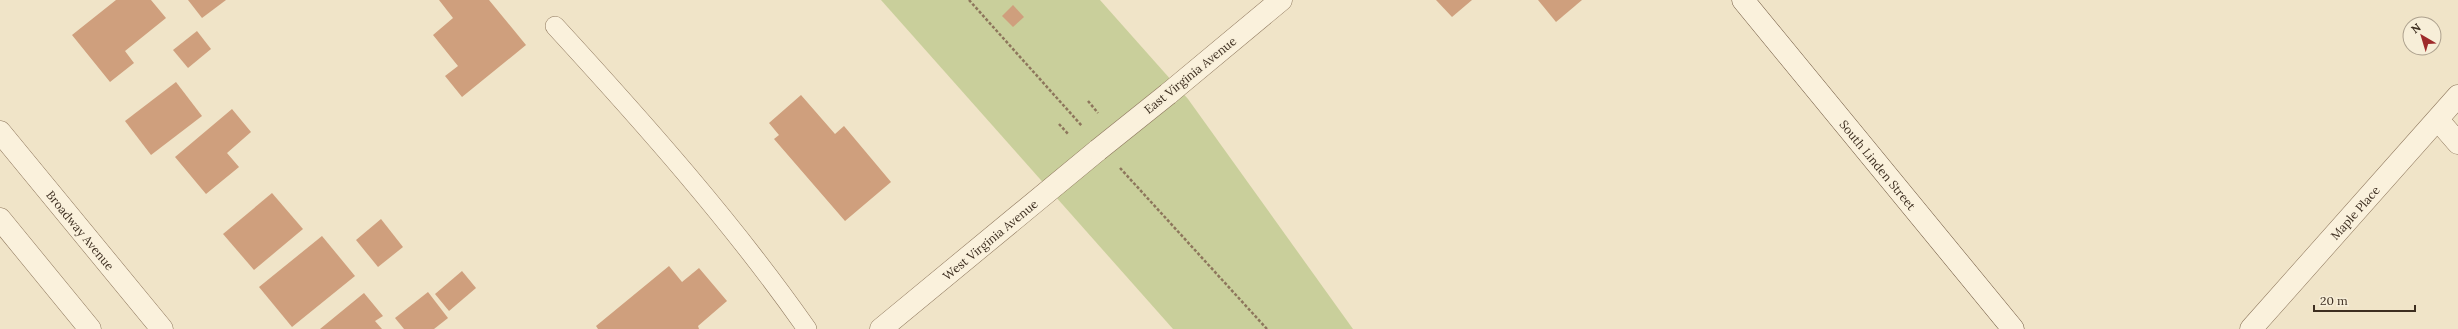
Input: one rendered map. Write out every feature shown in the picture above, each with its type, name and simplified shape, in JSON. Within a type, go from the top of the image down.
[{"type":"street","name":"East Virginia Avenue","points":[[1098,150],[1281,0]]},
{"type":"street","name":"South Linden Street","points":[[1742,0],[2013,329]]},
{"type":"street","name":"Maple Place","points":[[2251,329],[2458,96]]},
{"type":"street","points":[[2438,120],[2458,143]]},
{"type":"street","name":"Broadway Avenue","points":[[0,132],[162,329]]},
{"type":"street","name":"West Virginia Avenue","points":[[881,329],[1098,150]]},
{"type":"street","points":[[0,219],[90,329]]},
{"type":"lane","points":[[555,26],[611,87],[761,263],[808,329]]},
{"type":"path","points":[[1088,101],[1101,116]]},
{"type":"path","points":[[1059,124],[1073,140]]},
{"type":"green space","points":[[881,0],[1100,0],[1188,99],[1353,329],[1173,329]]},
{"type":"building","points":[[116,0],[151,0],[166,18],[125,51],[134,63],[110,82],[72,35]]},
{"type":"building","points":[[188,0],[226,0],[202,18]]},
{"type":"building","points":[[439,0],[489,0],[526,45],[462,97],[445,76],[458,66],[433,35],[453,18]]},
{"type":"building","points":[[1436,0],[1472,0],[1452,17]]},
{"type":"building","points":[[1538,0],[1582,0],[1556,22]]},
{"type":"building","points":[[1013,5],[1024,17],[1013,27],[1002,16]]},
{"type":"building","points":[[197,31],[211,49],[188,68],[173,50]]},
{"type":"building","points":[[176,82],[202,116],[151,155],[125,121]]},
{"type":"building","points":[[801,95],[835,134],[844,126],[891,182],[845,221],[774,139],[779,135],[769,123]]},
{"type":"building","points":[[232,109],[251,132],[227,153],[239,167],[206,194],[175,157]]},
{"type":"building","points":[[272,193],[303,229],[254,270],[223,234]]},
{"type":"building","points":[[381,219],[403,247],[378,267],[356,240]]},
{"type":"building","points":[[322,236],[355,276],[292,327],[259,287]]},
{"type":"building","points":[[669,266],[682,282],[699,268],[727,301],[698,326],[699,329],[598,329],[596,326]]},
{"type":"building","points":[[462,271],[476,288],[449,311],[435,294]]},
{"type":"building","points":[[428,292],[448,318],[434,329],[404,329],[395,318]]},
{"type":"building","points":[[364,293],[383,316],[375,321],[382,329],[320,329]]}]
